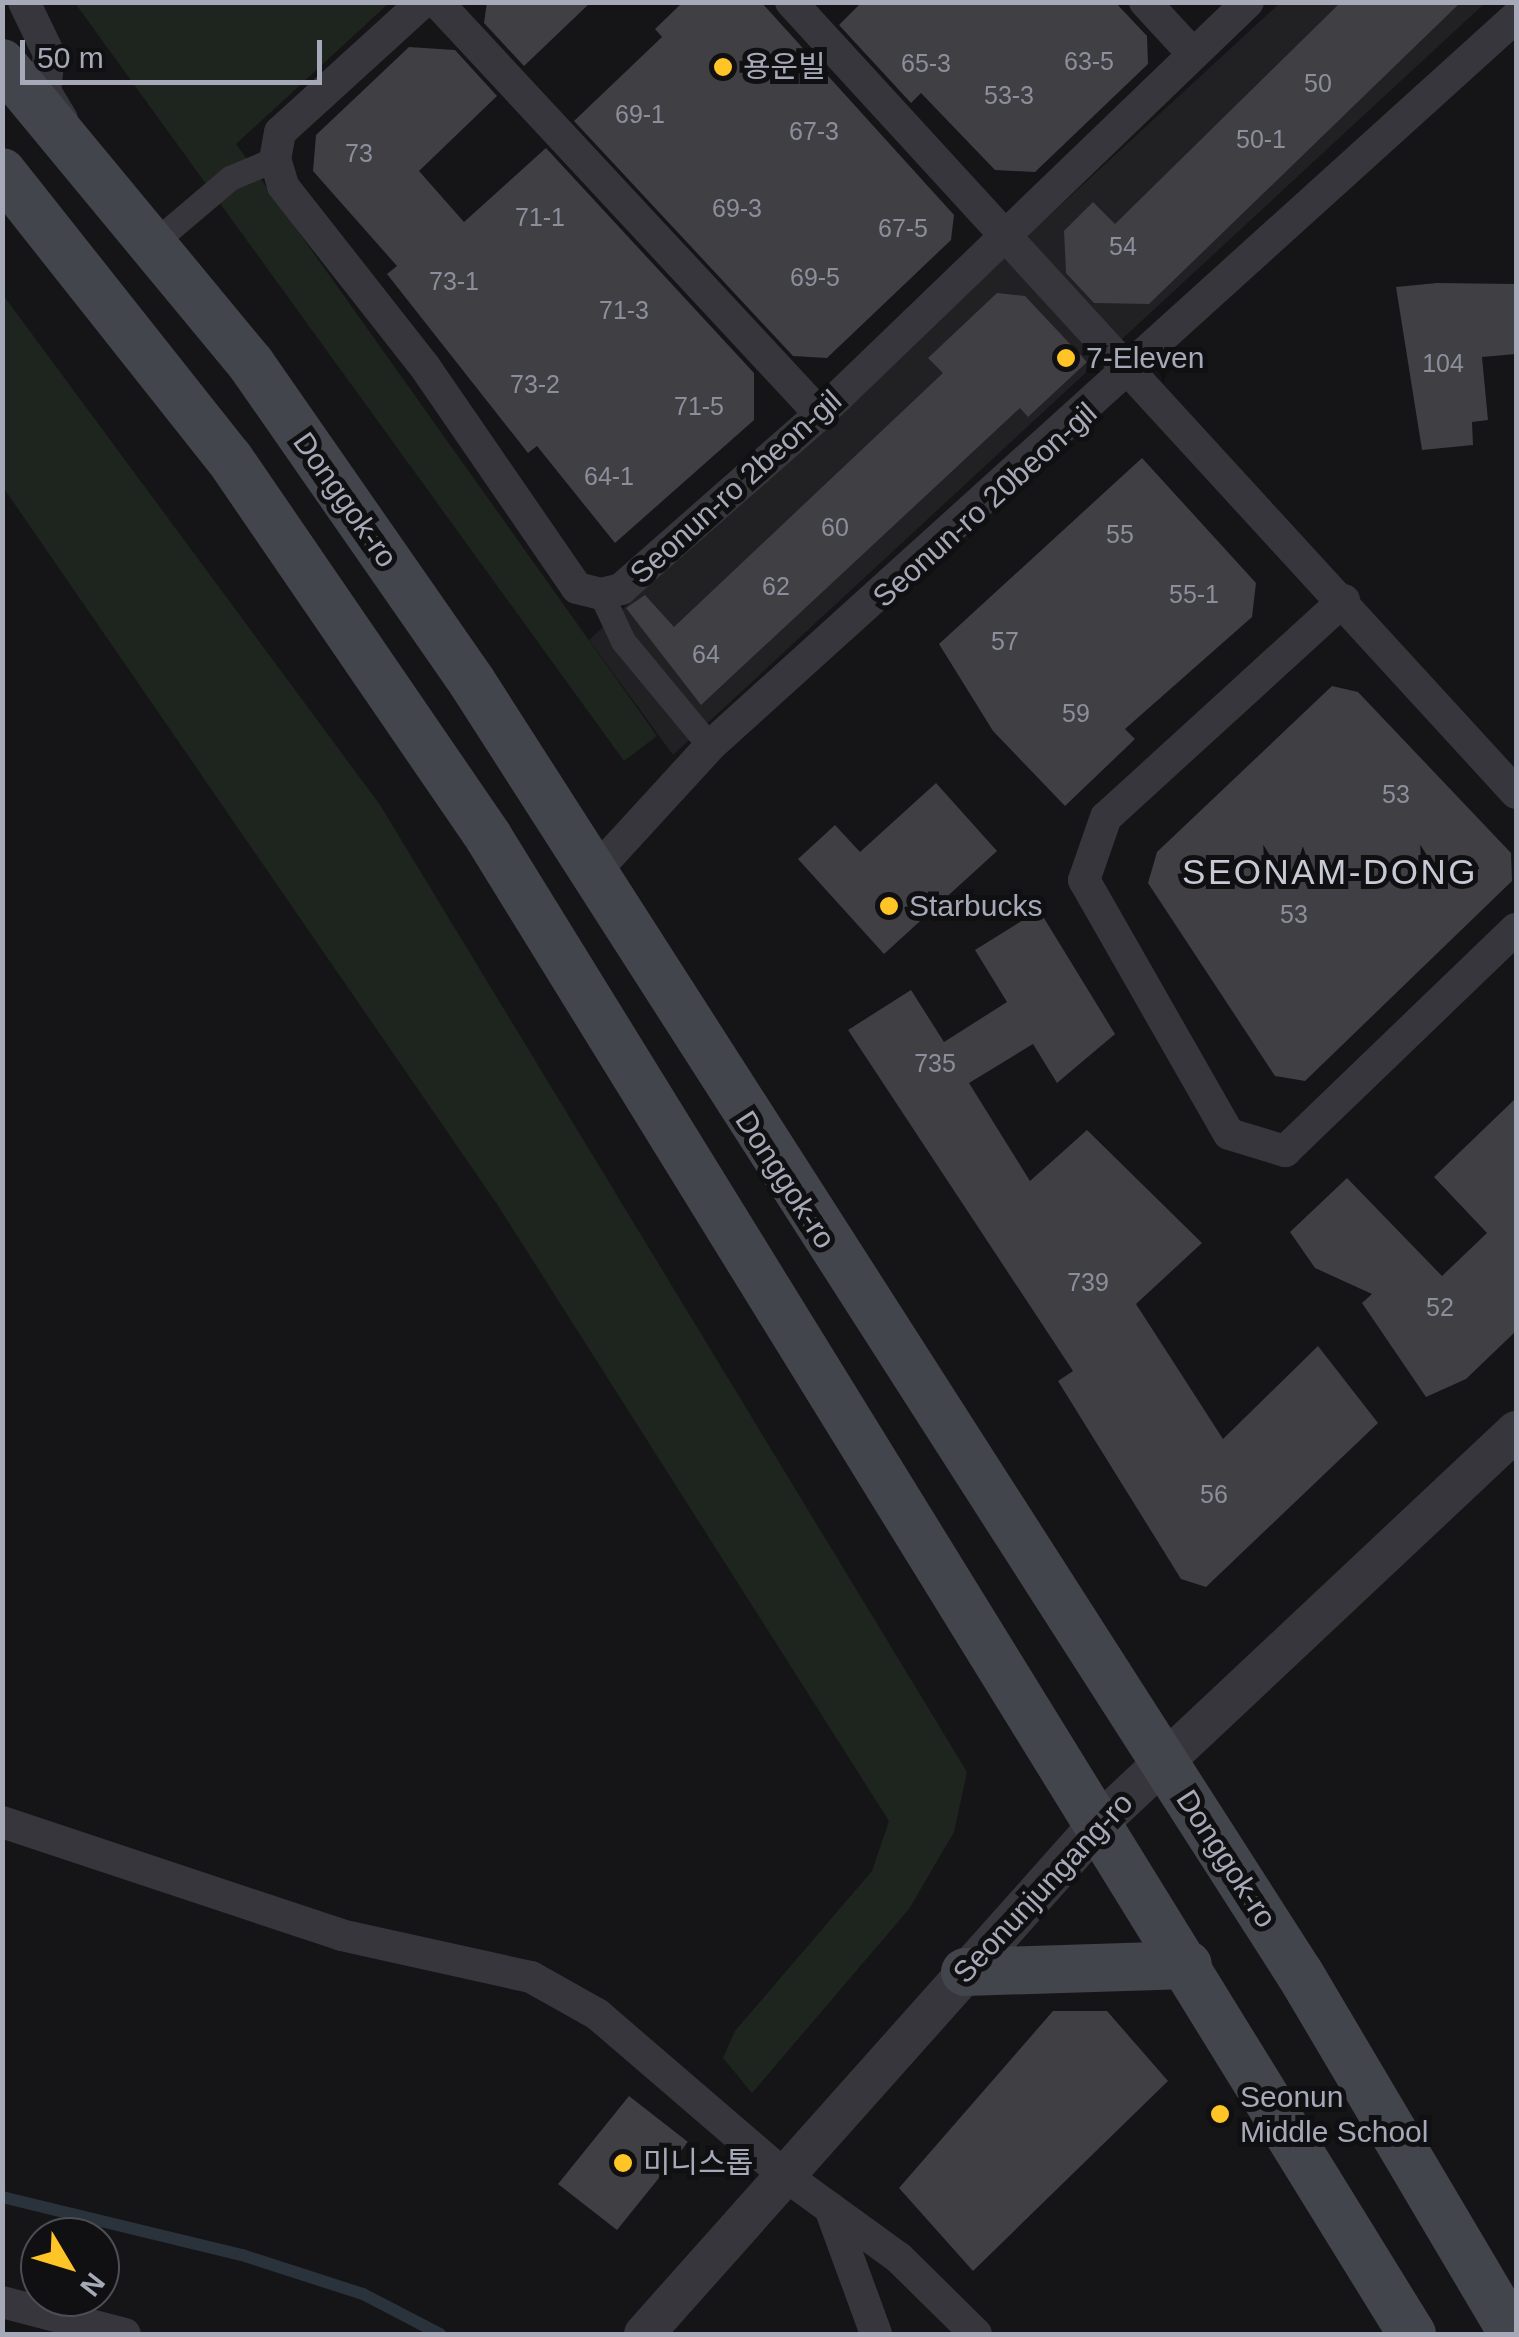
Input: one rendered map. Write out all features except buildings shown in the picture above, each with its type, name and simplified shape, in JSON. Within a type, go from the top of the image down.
[{"type":"main road","name":"Donggok-ro","points":[[2,63],[251,364],[472,682],[591,876],[1163,1762],[1462,2244],[1513,2334]]},
{"type":"main road","points":[[6,180],[229,458],[489,838],[1102,1820],[1412,2334]]},
{"type":"main road","points":[[964,1972],[1188,1965]]},
{"type":"main road","points":[[1462,2244],[1516,2320]]},
{"type":"street","points":[[24,2],[49,54],[45,91],[102,188]]},
{"type":"street","points":[[151,245],[230,178],[275,160],[280,132],[423,2]]},
{"type":"street","points":[[437,2],[820,414]]},
{"type":"street","points":[[790,2],[1133,370],[1516,793]]},
{"type":"street","points":[[1145,2],[1193,54]]},
{"type":"street","name":"Seonun-ro 2beon-gil","points":[[275,160],[283,186],[425,367],[577,588],[600,594],[621,589],[820,414],[1248,2]]},
{"type":"street","name":"Seonun-ro 20beon-gil","points":[[591,876],[710,746],[1133,370],[1516,17]]},
{"type":"street","points":[[600,594],[623,641],[710,746]]},
{"type":"street","points":[[1344,600],[1106,818],[1084,880],[1229,1134],[1285,1150],[1516,928]]},
{"type":"street","name":"Seonunjungang-ro","points":[[644,2334],[1102,1820],[1516,1430]]},
{"type":"street","points":[[2,1822],[341,1936],[531,1977],[597,2014],[783,2174],[898,2258],[976,2334]]},
{"type":"street","points":[[830,2208],[876,2334]]},
{"type":"street","points":[[2,2302],[124,2334]]},
{"type":"shaded area","points":[[75,3],[389,3],[236,144],[657,736],[624,761]]},
{"type":"shaded area","points":[[1280,3],[1485,3],[673,755],[589,640]]},
{"type":"shaded area","points":[[3,295],[380,805],[967,1772],[954,1832],[909,1909],[752,2093],[723,2058],[735,2031],[872,1871],[889,1821],[497,1204],[3,487]]},
{"type":"waterway","points":[[2,2197],[242,2255],[363,2294],[440,2334]]},
{"type":"place","name":"용운빌","points":[[723,67]]},
{"type":"place","name":"7-Eleven","points":[[1066,358]]},
{"type":"place","name":"Starbucks","points":[[889,906]]},
{"type":"place","name":"Seonun Middle School","points":[[1220,2114]]},
{"type":"place","name":"미니스톱","points":[[623,2163]]},
{"type":"district","name":"SEONAM-DONG","points":[[1330,872]]}]
